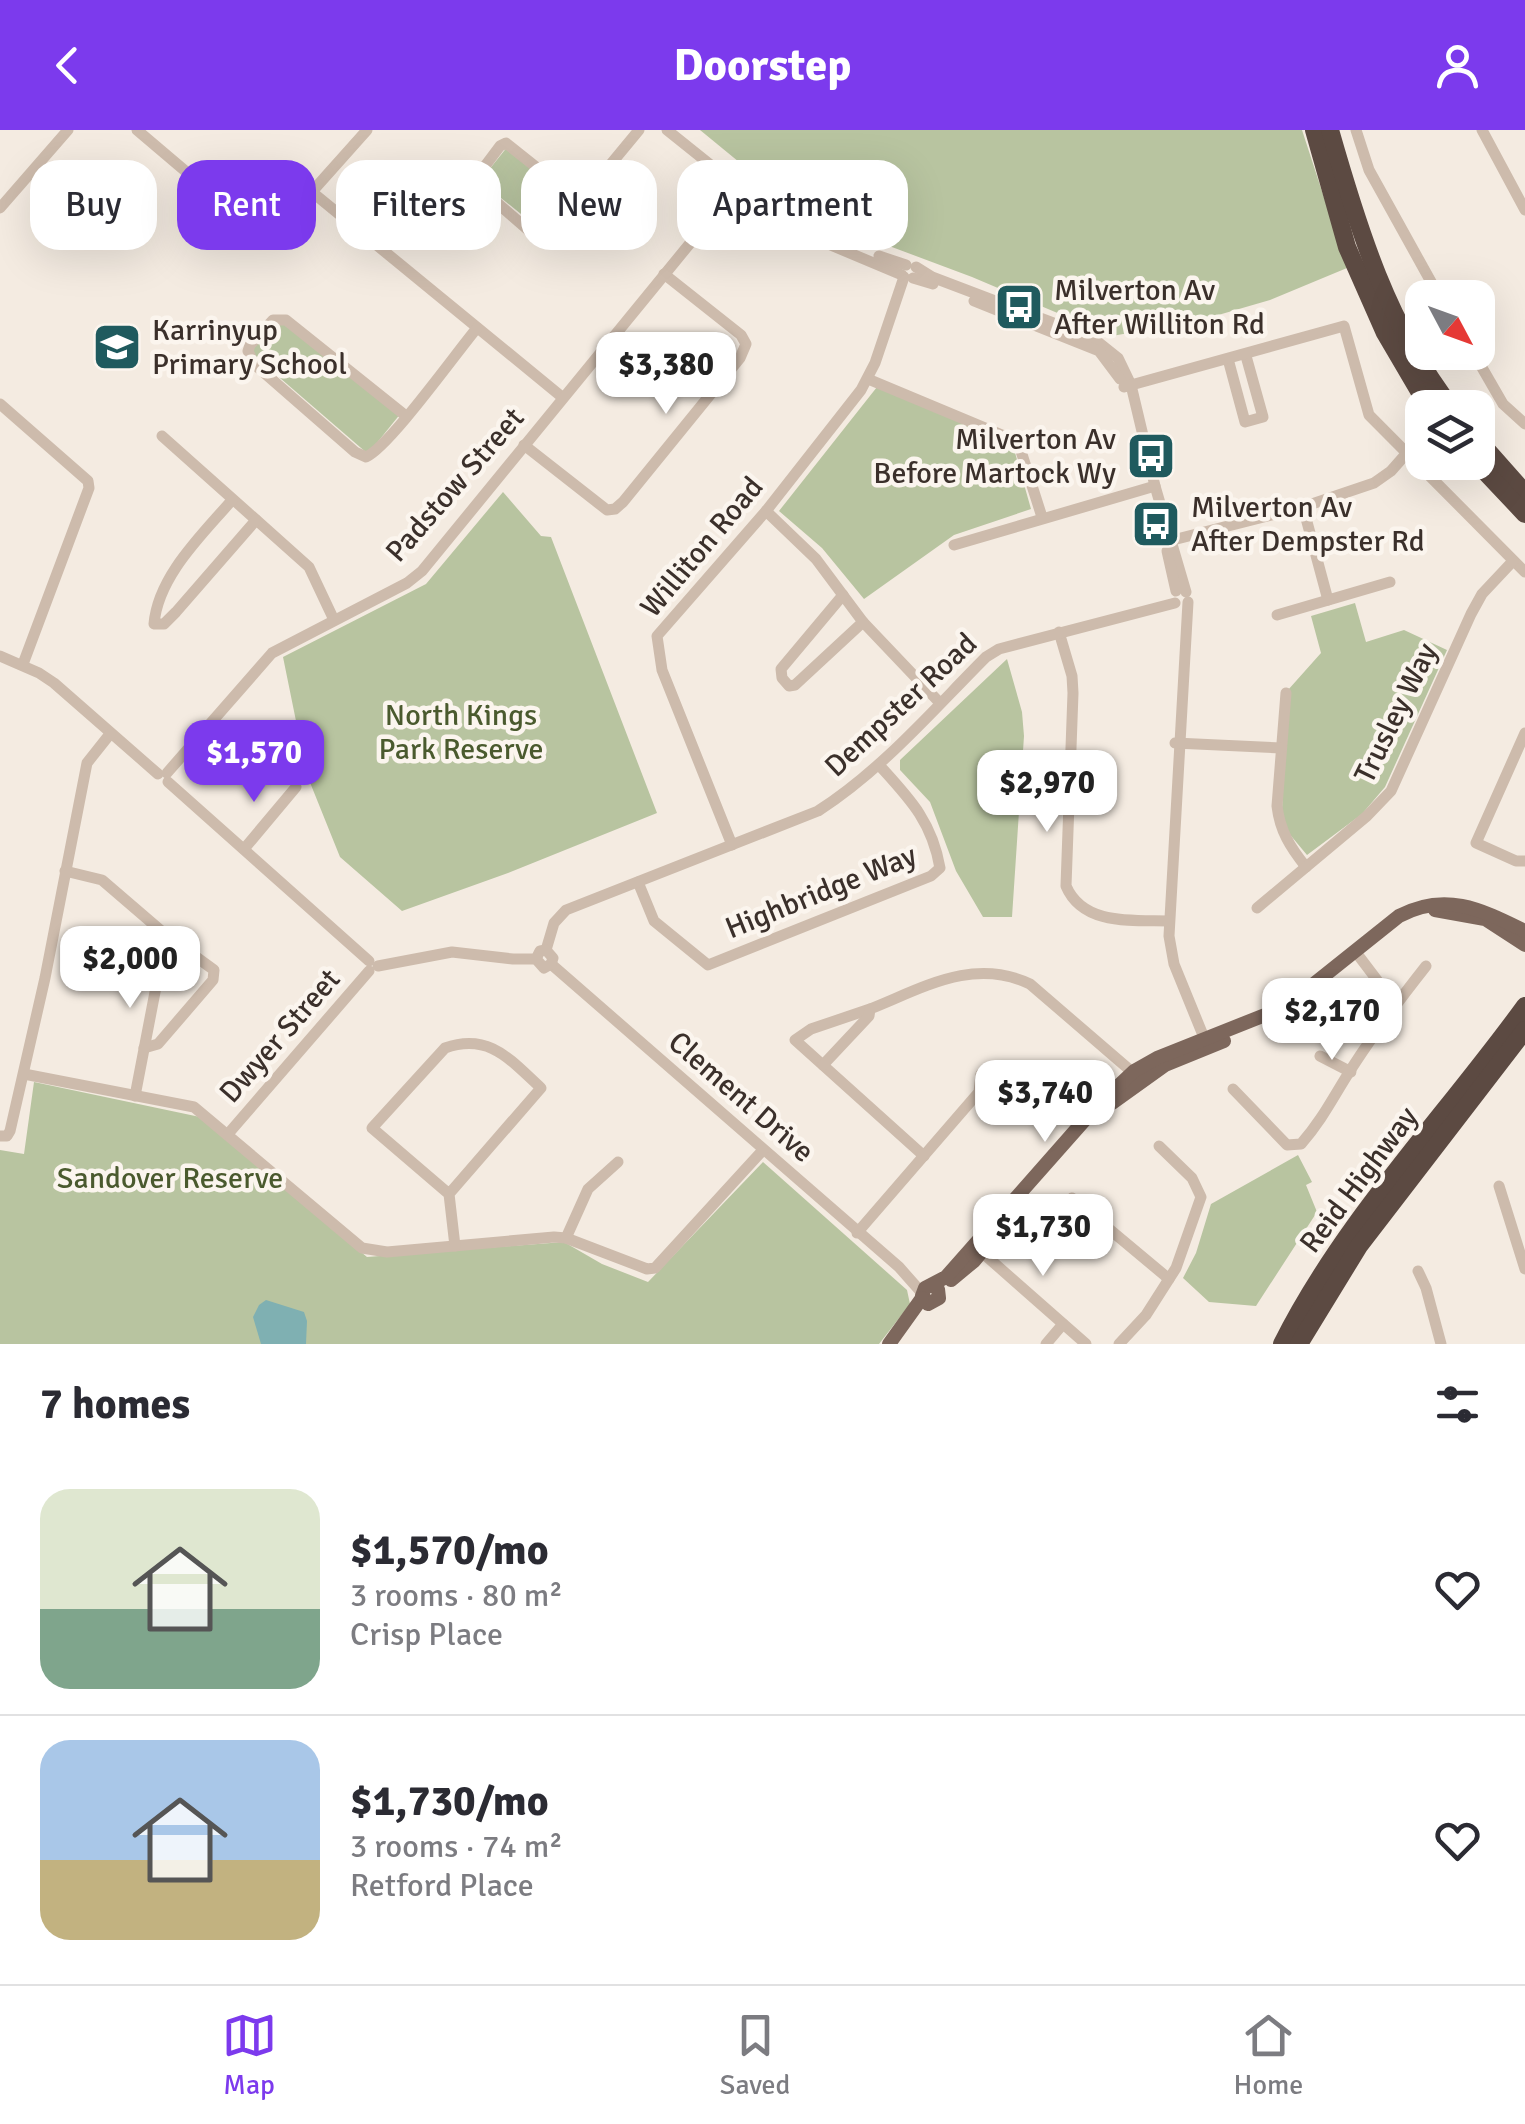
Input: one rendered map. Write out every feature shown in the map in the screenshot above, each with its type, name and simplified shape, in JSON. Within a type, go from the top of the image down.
[{"type":"highway","points":[[1314,130],[1347,247],[1384,333],[1418,390]]},
{"type":"highway","points":[[1330,130],[1361,237],[1390,305],[1441,390]]},
{"type":"highway","points":[[1495,459],[1525,493]]},
{"type":"highway","points":[[1493,480],[1525,514]]},
{"type":"highway","name":"Reid Highway","points":[[1282,1344],[1340,1246],[1525,1006]]},
{"type":"highway","name":"Reid Highway","points":[[1299,1344],[1359,1246],[1525,1030]]},
{"type":"main road","points":[[1357,954],[1399,916],[1436,903],[1470,906],[1525,931]]},
{"type":"main road","points":[[889,1344],[930,1294],[978,1249],[1097,1106],[1137,1076],[1285,1007],[1404,922],[1433,910],[1484,919],[1525,944]]},
{"type":"main road","points":[[900,1344],[930,1294]]},
{"type":"street","points":[[2,201],[68,130]]},
{"type":"street","points":[[137,130],[177,165]]},
{"type":"street","points":[[316,187],[367,130]]},
{"type":"street","points":[[615,160],[640,130]]},
{"type":"street","points":[[667,130],[706,160]]},
{"type":"street","points":[[679,130],[712,160]]},
{"type":"street","points":[[1356,130],[1369,170],[1430,280]]},
{"type":"street","points":[[1482,130],[1525,210]]},
{"type":"street","points":[[506,143],[580,202],[553,234],[542,239],[473,182],[506,143]]},
{"type":"street","points":[[316,195],[562,397]]},
{"type":"street","name":"Padstow Street","points":[[164,776],[272,653],[422,571],[684,250]]},
{"type":"street","points":[[856,250],[1088,344],[1108,359],[1128,386],[1179,598],[1177,743],[1166,921],[1174,964],[1202,1044]]},
{"type":"street","name":"Williton Road","points":[[732,846],[662,670],[656,636],[766,511],[868,379],[909,273]]},
{"type":"street","points":[[524,445],[608,510],[623,502],[677,438],[740,358],[746,344],[664,274]]},
{"type":"street","points":[[406,416],[293,324],[279,318],[268,324],[250,345],[249,358],[254,364],[366,463],[406,416],[477,328]]},
{"type":"street","points":[[1128,386],[1344,326],[1370,415],[1405,453]]},
{"type":"street","points":[[1228,358],[1245,422],[1264,417],[1246,356]]},
{"type":"street","points":[[1483,370],[1503,404],[1525,424]]},
{"type":"street","points":[[868,379],[1014,440],[1042,517]]},
{"type":"street","points":[[0,404],[88,480],[90,488],[23,664]]},
{"type":"street","points":[[162,436],[308,567],[334,620]]},
{"type":"street","points":[[1168,541],[1374,484],[1405,455]]},
{"type":"street","points":[[1432,480],[1525,572]]},
{"type":"street","points":[[954,544],[1152,487]]},
{"type":"street","points":[[232,500],[178,564],[154,624],[164,624],[176,612],[256,520]]},
{"type":"street","points":[[1302,507],[1328,600]]},
{"type":"street","points":[[766,511],[816,559],[863,622],[940,703]]},
{"type":"street","name":"Trusley Way","points":[[1257,908],[1367,816],[1391,791],[1471,614],[1482,594],[1513,561]]},
{"type":"street","points":[[1277,616],[1390,582]]},
{"type":"street","points":[[842,596],[781,669],[782,678],[794,686],[863,622]]},
{"type":"street","name":"Dempster Road","points":[[541,955],[554,923],[566,910],[818,810],[879,765],[986,657],[999,649],[1179,598]]},
{"type":"street","points":[[1059,632],[1073,693],[1066,886],[1077,903],[1100,917],[1166,921]]},
{"type":"street","points":[[0,656],[23,664],[54,684],[164,776],[372,966],[452,952],[541,955]]},
{"type":"street","points":[[1286,693],[1278,822],[1286,842],[1306,867]]},
{"type":"street","points":[[5,1134],[24,1074],[87,764],[110,734]]},
{"type":"street","points":[[1525,734],[1476,843],[1516,862],[1525,861]]},
{"type":"street","points":[[1177,743],[1281,748]]},
{"type":"street","name":"Highbridge Way","points":[[638,882],[654,921],[708,965],[931,876],[940,868],[938,854],[918,807],[879,765]]},
{"type":"street","points":[[244,849],[296,787]]},
{"type":"street","points":[[65,871],[102,880],[214,970],[216,975],[158,1044],[144,1048]]},
{"type":"street","points":[[135,1096],[166,935]]},
{"type":"street","points":[[1357,954],[1380,984],[1399,1000]]},
{"type":"street","name":"Clement Drive","points":[[541,955],[553,958],[551,964],[930,1294]]},
{"type":"street","name":"Dwyer Street","points":[[228,1134],[372,966]]},
{"type":"street","points":[[1233,1089],[1279,1138],[1296,1146],[1331,1106],[1399,1000],[1426,966]]},
{"type":"street","points":[[924,1156],[795,1040],[812,1029],[958,974],[972,971],[1011,975],[1048,996],[1137,1076]]},
{"type":"street","points":[[822,1065],[869,1016],[870,1009]]},
{"type":"street","points":[[449,1194],[541,1088],[497,1048],[456,1044],[444,1048],[372,1128],[449,1194],[455,1246]]},
{"type":"street","points":[[1320,1056],[1351,1072]]},
{"type":"street","points":[[24,1074],[194,1108],[362,1248],[387,1252],[566,1238],[648,1270],[655,1268],[763,1150]]},
{"type":"street","points":[[857,1232],[979,1092],[981,1074]]},
{"type":"street","points":[[1119,1344],[1146,1316],[1169,1280],[1202,1197],[1192,1178],[1159,1146]]},
{"type":"street","points":[[566,1238],[588,1189],[618,1162]]},
{"type":"street","points":[[1499,1186],[1525,1269]]},
{"type":"street","points":[[1072,1198],[1169,1280]]},
{"type":"street","points":[[978,1249],[1086,1344]]},
{"type":"street","points":[[1418,1271],[1441,1344]]},
{"type":"street","points":[[1046,1344],[1063,1324]]},
{"type":"green space","points":[[700,130],[1302,130],[1347,268],[1270,300],[1201,320],[1112,336],[900,250],[908,250],[908,160],[737,160]]},
{"type":"green space","points":[[508,146],[526,160],[521,160],[521,214],[501,198],[501,160],[497,160]]},
{"type":"green space","points":[[282,315],[401,413],[368,454],[250,352]]},
{"type":"green space","points":[[877,387],[1012,442],[1031,509],[954,535],[864,599],[822,548],[779,511]]},
{"type":"green space","name":"North Kings Park Reserve","points":[[503,492],[541,536],[551,537],[657,813],[402,911],[340,857],[307,775],[283,657],[426,584]]},
{"type":"green space","points":[[1355,603],[1366,642],[1404,630],[1447,650],[1385,787],[1362,814],[1307,855],[1287,831],[1282,809],[1288,690],[1321,653],[1311,616]]},
{"type":"green space","points":[[1007,659],[1022,712],[1024,736],[1012,917],[983,917],[956,871],[930,802],[900,770],[900,760]]},
{"type":"green space","name":"Sandover Reserve","points":[[34,1082],[200,1117],[367,1257],[564,1242],[602,1264],[648,1282],[763,1162],[907,1290],[910,1304],[879,1344],[0,1344],[0,1150],[24,1154]]},
{"type":"green space","points":[[1298,1155],[1312,1182],[1306,1185],[1317,1212],[1256,1306],[1209,1302],[1183,1278],[1196,1253],[1211,1204]]},
{"type":"water","points":[[266,1300],[304,1312],[306,1344],[261,1344],[253,1317]]},
{"type":"place","name":"Milverton Av After Williton Rd","points":[[1019,307]]},
{"type":"place","name":"Karrinyup Primary School","points":[[117,347]]},
{"type":"place","name":"Milverton Av Before Martock Wy","points":[[1151,456]]},
{"type":"place","name":"Milverton Av After Dempster Rd","points":[[1156,524]]}]
